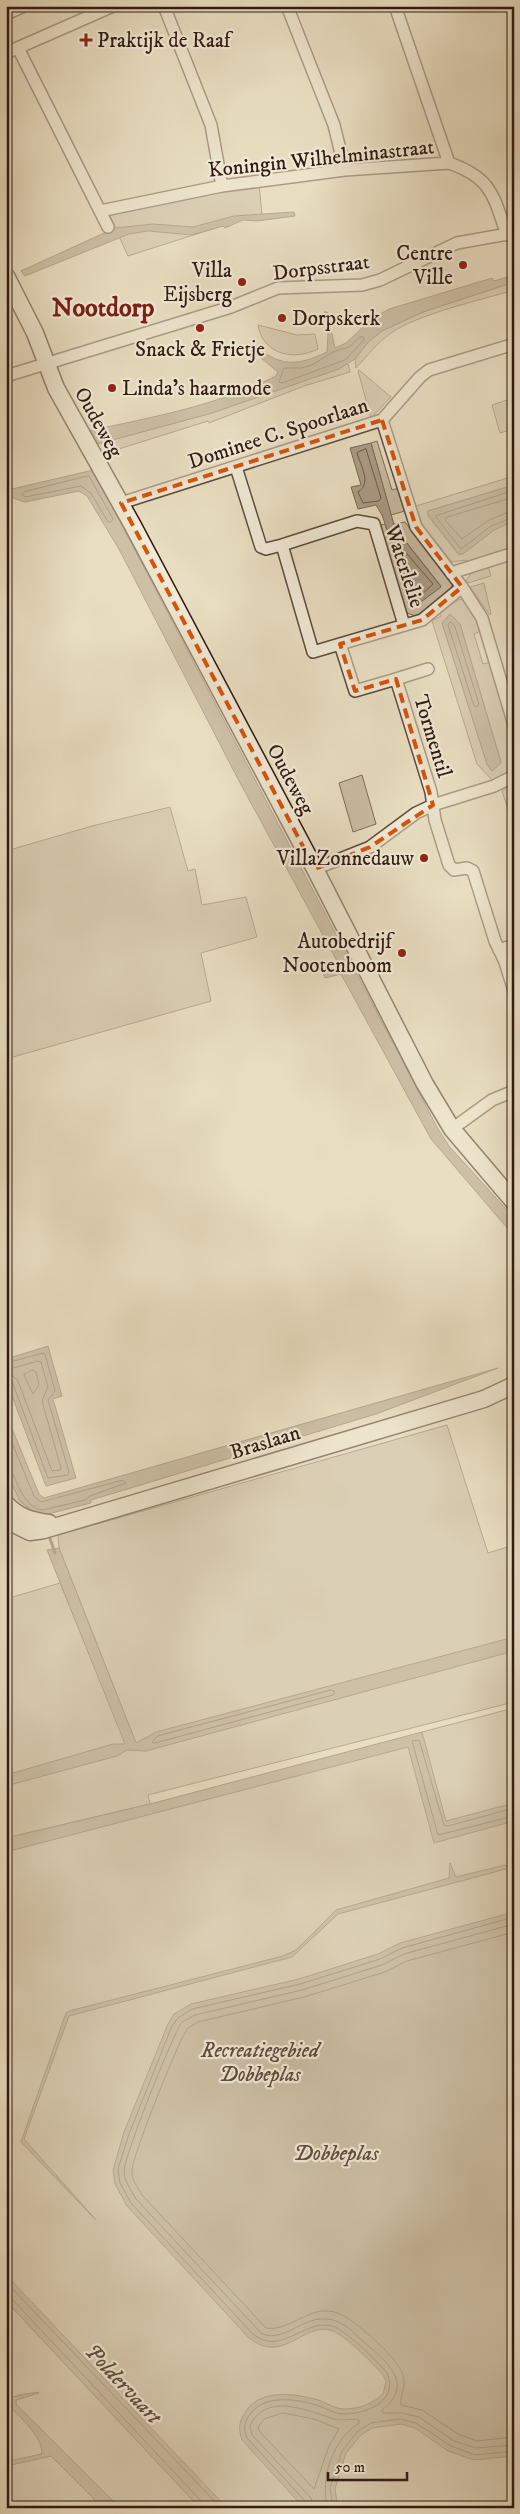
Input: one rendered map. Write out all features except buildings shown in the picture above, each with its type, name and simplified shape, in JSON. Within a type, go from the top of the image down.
[{"type":"street","points":[[6,14],[24,6]]},
{"type":"street","points":[[6,53],[113,6]]},
{"type":"street","points":[[164,6],[211,126],[222,186]]},
{"type":"street","points":[[287,6],[334,125],[346,170]]},
{"type":"street","points":[[396,6],[449,163]]},
{"type":"street","points":[[18,48],[108,227]]},
{"type":"street","name":"Koningin Wilhelminastraat","points":[[100,211],[222,186],[346,170],[449,163],[464,168],[490,188],[510,234]]},
{"type":"street","name":"Dorpsstraat","points":[[6,376],[230,307],[278,288],[362,285],[380,280],[457,243],[510,234]]},
{"type":"street","name":"Oudeweg","points":[[6,276],[35,333],[46,365],[60,395],[121,503],[315,869],[425,1084],[452,1128],[514,1202]]},
{"type":"street","name":"Dominee C. Spoorlaan","points":[[121,503],[382,420],[420,377],[429,370],[514,344]]},
{"type":"street","name":"Waterlelie","points":[[382,420],[416,527],[462,587]]},
{"type":"street","points":[[236,466],[261,547],[266,549],[282,545],[313,652],[422,620],[462,587],[482,618],[514,725]]},
{"type":"street","name":"Waterlelie","points":[[282,545],[357,521],[374,524],[404,625]]},
{"type":"street","points":[[451,573],[514,553]]},
{"type":"street","name":"Tormentil","points":[[340,644],[355,691],[428,669]]},
{"type":"street","name":"Tormentil","points":[[396,679],[449,865],[454,870],[467,868],[473,871],[500,950]]},
{"type":"street","points":[[315,869],[370,848],[416,813],[433,805],[494,786],[514,776]]},
{"type":"street","points":[[514,945],[500,950],[514,991]]},
{"type":"street","points":[[452,1128],[492,1100],[514,1091]]},
{"type":"street","name":"Braslaan","points":[[6,1520],[30,1532],[87,1517],[484,1399],[514,1385]]},
{"type":"street","name":"Braslaan","points":[[484,1399],[514,1395]]},
{"type":"street","name":"Braslaan","points":[[6,1504],[21,1516],[31,1520],[58,1524]]},
{"type":"highlighted area","points":[[382,420],[416,527],[462,587],[422,620],[340,644],[355,691],[396,679],[433,805],[370,847],[315,869],[121,503]]},
{"type":"green space","points":[[259,184],[262,215],[256,215],[128,256],[109,214]]},
{"type":"green space","points":[[514,282],[514,290],[433,314],[403,326],[381,341],[356,368],[355,359],[369,341],[382,331],[423,312]]},
{"type":"green space","points":[[258,325],[297,335],[315,334],[318,349],[299,355],[281,353],[266,343]]},
{"type":"green space","points":[[348,364],[350,372],[304,386],[209,423],[208,421],[106,453],[101,443],[212,413]]},
{"type":"green space","points":[[358,371],[391,397],[371,418]]},
{"type":"green space","points":[[513,398],[514,429],[500,433],[492,405]]},
{"type":"green space","points":[[377,441],[392,490],[399,488],[405,511],[391,515],[371,443]]},
{"type":"green space","points":[[514,476],[514,485],[428,511],[428,516],[459,555],[494,530],[514,521],[514,548],[468,562],[466,560],[452,562],[422,524],[416,506]]},
{"type":"green space","points":[[405,522],[452,585],[451,590],[416,616],[407,613],[380,525],[385,524],[414,607],[441,586],[395,528],[394,524]]},
{"type":"green space","points":[[488,565],[491,576],[468,583],[466,580],[471,574],[470,570]]},
{"type":"green space","points":[[484,583],[491,614],[490,615],[470,587]]},
{"type":"green space","points":[[460,599],[468,604],[478,622],[481,631],[474,634],[483,664],[491,662],[514,740],[514,769],[498,780],[492,780],[477,764],[432,621],[441,616],[439,612]],"holes":[[[460,624],[501,762],[492,771],[487,764],[443,626]]]},
{"type":"green space","points":[[362,775],[376,824],[353,832],[339,783]]},
{"type":"green space","points":[[514,784],[514,828],[502,791]]},
{"type":"green space","points":[[170,807],[188,871],[195,869],[202,905],[246,897],[257,937],[201,953],[211,1001],[6,1059],[6,851],[92,826]]},
{"type":"green space","points":[[447,1425],[488,1553],[514,1545],[514,1702],[148,1795],[150,1804],[6,1838],[6,1599],[60,1583],[97,1673],[136,1743],[59,1548],[58,1535]]},
{"type":"green space","points":[[6,1471],[20,1501],[35,1514],[33,1515],[6,1495]]},
{"type":"green space","name":"Recreatiegebied Dobbeplas","points":[[514,1708],[514,2508],[224,2508],[6,2275],[6,1849],[409,1741],[422,1732]]},
{"type":"green space","points":[[6,2301],[200,2508],[120,2508],[16,2404],[16,2400],[39,2393],[22,2394],[13,2397],[6,2394]]},
{"type":"green space","points":[[6,2403],[34,2433],[41,2447],[42,2454],[6,2462]]},
{"type":"green space","points":[[51,2456],[95,2500],[95,2506],[6,2508],[6,2466]]},
{"type":"water","points":[[294,212],[295,216],[257,221],[243,220],[225,228],[223,226],[192,235],[148,231],[129,234],[25,276],[21,271],[115,228],[153,224],[193,227],[234,216]]},
{"type":"water","points":[[514,275],[514,282],[423,312],[382,331],[369,341],[355,359],[339,369],[212,413],[95,445],[88,431],[184,410],[230,395],[276,376],[278,372],[261,358],[252,344],[254,343],[271,357],[280,361],[297,362],[317,357],[327,352],[328,333],[324,312],[327,312],[335,348],[346,343],[373,318],[389,309],[492,278],[494,281]]},
{"type":"water","points":[[371,443],[395,528],[441,587],[414,607],[382,515],[376,505],[358,509],[351,487],[361,485],[350,448]]},
{"type":"water","points":[[93,470],[438,1129],[449,1146],[514,1218],[514,1236],[431,1139],[341,974],[325,978],[321,968],[337,961],[239,781],[120,551],[87,496],[79,491],[25,502],[6,496],[6,487],[12,489]]},
{"type":"water","points":[[514,485],[514,521],[494,530],[459,555],[427,513],[428,511]]},
{"type":"water","points":[[450,614],[460,624],[501,763],[492,771],[487,764],[442,623]]},
{"type":"water","points":[[48,1346],[62,1396],[53,1399],[76,1478],[46,1486],[6,1380],[6,1359]]},
{"type":"water","points":[[498,1368],[376,1414],[91,1500],[91,1503],[44,1515],[36,1514],[20,1501],[6,1471],[6,1414],[39,1494],[44,1498]]},
{"type":"water","points":[[59,1548],[136,1743],[156,1732],[514,1637],[514,1651],[146,1751],[127,1750],[117,1756],[6,1786],[6,1775],[113,1744],[125,1744],[47,1550]]},
{"type":"water","points":[[422,1732],[446,1821],[514,1803],[514,1821],[434,1843],[408,1747],[6,1852],[6,1838],[150,1804]]},
{"type":"water","points":[[450,1863],[456,1877],[507,1866],[506,1869],[338,1914],[292,1957],[69,2016],[24,2139],[96,2220],[21,2142],[66,2013],[69,2011],[283,1956],[296,1950],[336,1910],[449,1878]]},
{"type":"water","name":"Dobbeplas","points":[[514,1912],[514,2456],[474,2460],[448,2451],[415,2428],[401,2424],[372,2428],[361,2435],[346,2453],[335,2489],[338,2508],[304,2508],[242,2440],[240,2425],[246,2411],[261,2399],[280,2395],[300,2396],[318,2400],[341,2409],[360,2407],[375,2401],[383,2394],[386,2381],[383,2375],[345,2338],[333,2331],[323,2329],[313,2331],[283,2345],[273,2347],[261,2345],[249,2338],[127,2206],[115,2184],[113,2170],[124,2132],[168,2024],[174,2014],[191,2004],[299,1979],[378,1954],[400,1943]]},
{"type":"water","points":[[6,2275],[227,2508],[200,2508],[6,2301]]},
{"type":"water","points":[[38,2392],[16,2400],[16,2404],[120,2508],[94,2508],[95,2500],[51,2456],[6,2466],[6,2462],[42,2454],[41,2447],[34,2433],[6,2403],[6,2394],[13,2397]]},
{"type":"waterway","points":[[49,1536],[55,1553]]},
{"type":"place","name":"Praktijk de Raaf","points":[[86,40]]},
{"type":"place","name":"Centre Ville","points":[[463,265]]},
{"type":"place","name":"Villa Eijsberg","points":[[242,282]]},
{"type":"place","name":"Dorpskerk","points":[[282,318]]},
{"type":"place","name":"Snack & Frietje","points":[[200,328]]},
{"type":"place","name":"Linda's haarmode","points":[[112,388]]},
{"type":"place","name":"VillaZonnedauw","points":[[424,858]]},
{"type":"place","name":"Autobedrijf Nootenboom","points":[[402,953]]},
{"type":"district","name":"Nootdorp","points":[[103,307]]},
{"type":"water label","name":"Poldervaart","points":[[124,2383]]}]
